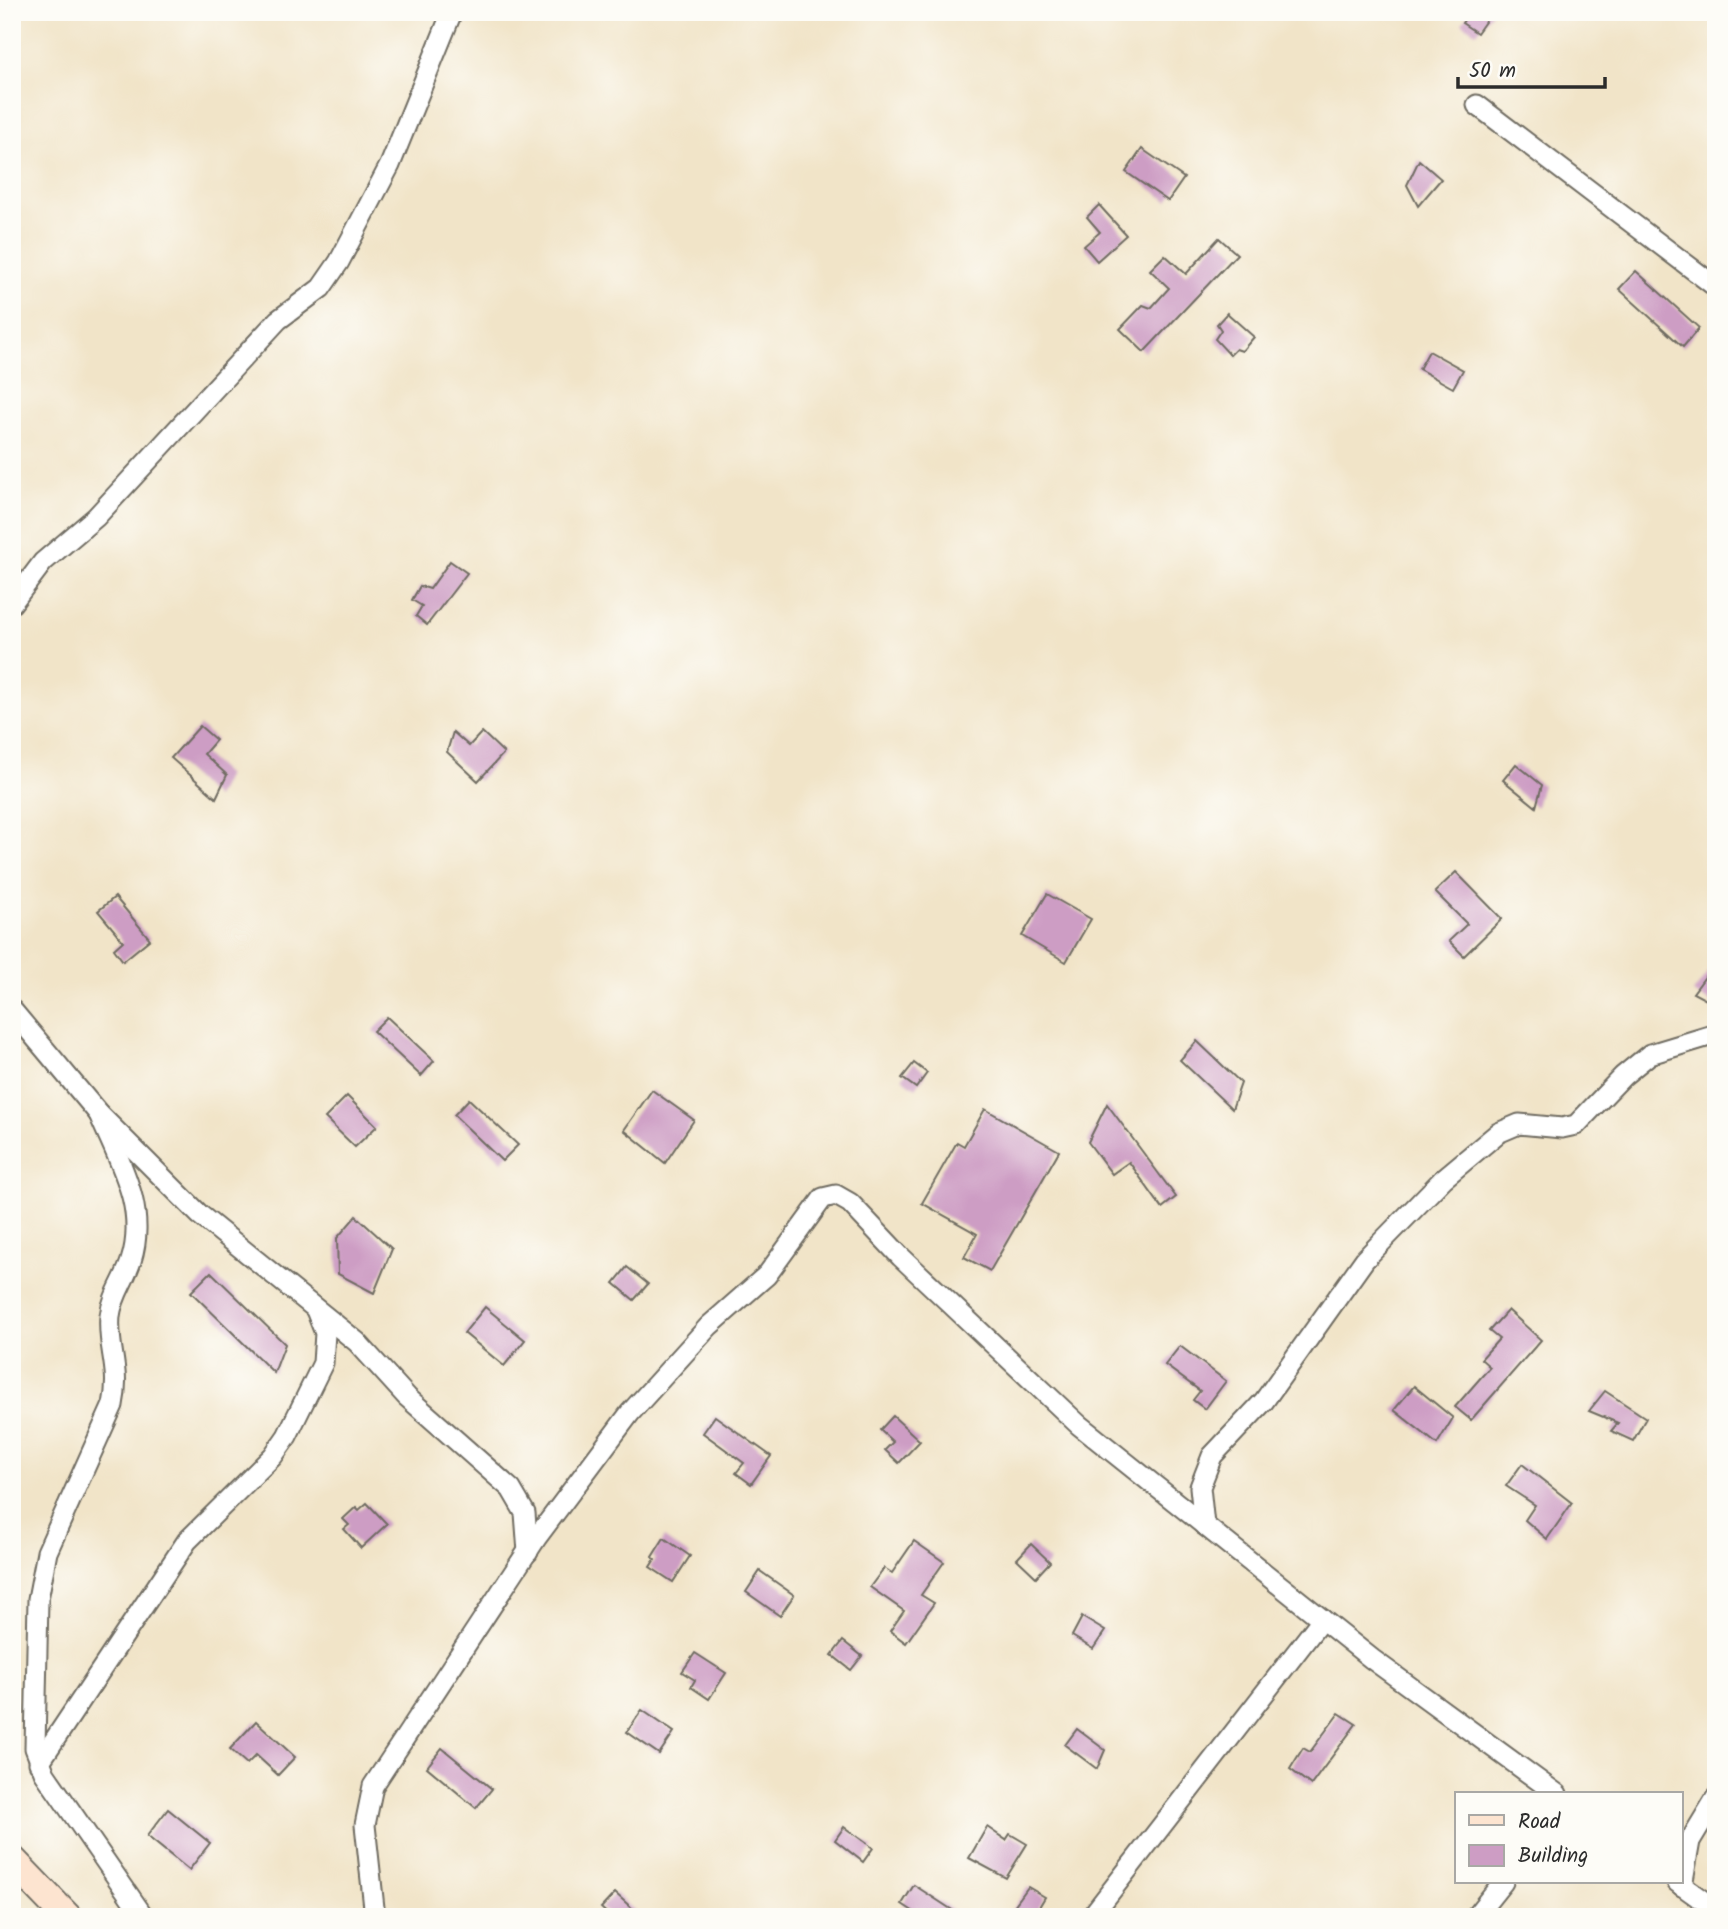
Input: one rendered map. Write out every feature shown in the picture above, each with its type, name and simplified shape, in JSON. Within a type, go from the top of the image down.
[{"type":"street","points":[[12,603],[43,562],[96,517],[278,320],[321,288],[339,262],[390,165],[452,12]]},
{"type":"street","points":[[1477,106],[1716,287]]},
{"type":"street","points":[[12,1010],[99,1114],[200,1215],[357,1342],[407,1397],[511,1489],[525,1513],[528,1552]]},
{"type":"street","points":[[1204,1525],[1200,1487],[1212,1456],[1264,1401],[1365,1259],[1443,1179],[1498,1133],[1519,1124],[1562,1128],[1576,1125],[1644,1058],[1683,1042],[1716,1034]]},
{"type":"street","points":[[99,1114],[135,1198],[137,1229],[131,1261],[113,1301],[110,1318],[118,1382],[113,1405],[47,1552],[41,1574],[35,1748],[39,1763],[144,1917]]},
{"type":"street","points":[[375,1917],[365,1825],[373,1786],[528,1552],[631,1413],[709,1326],[767,1275],[823,1198],[836,1195],[850,1203],[901,1257],[1079,1425],[1322,1619],[1554,1792]]},
{"type":"street","points":[[39,1763],[187,1541],[273,1456],[287,1436],[326,1351],[325,1333],[316,1310]]},
{"type":"street","points":[[1091,1917],[1322,1619]]},
{"type":"street","points":[[1682,1872],[1690,1841],[1716,1798]]},
{"type":"street","points":[[12,1860],[67,1917]]},
{"type":"street","points":[[1475,1917],[1501,1884]]},
{"type":"street","points":[[1679,1884],[1716,1910]]},
{"type":"building","points":[[1470,12],[1492,12],[1477,33],[1462,23]]},
{"type":"building","points":[[1142,149],[1184,178],[1168,201],[1126,172]]},
{"type":"building","points":[[1419,160],[1441,179],[1418,206],[1407,185]]},
{"type":"building","points":[[1099,205],[1126,235],[1097,261],[1084,246],[1100,232],[1087,217]]},
{"type":"building","points":[[1219,238],[1237,254],[1144,352],[1120,329],[1143,305],[1151,308],[1169,288],[1150,270],[1165,255],[1186,274]]},
{"type":"building","points":[[1636,271],[1699,328],[1683,347],[1619,289]]},
{"type":"building","points":[[1227,313],[1254,337],[1242,351],[1236,349],[1230,355],[1215,339],[1221,330],[1217,324]]},
{"type":"building","points":[[1429,351],[1463,370],[1453,388],[1419,369]]},
{"type":"building","points":[[450,561],[467,573],[427,625],[416,616],[422,606],[412,600],[420,586],[430,589]]},
{"type":"building","points":[[200,726],[216,740],[204,754],[227,775],[216,798],[171,758]]},
{"type":"building","points":[[453,732],[469,746],[482,732],[504,753],[478,781],[447,752]]},
{"type":"building","points":[[1516,764],[1542,785],[1536,807],[1503,780]]},
{"type":"building","points":[[1456,872],[1502,919],[1464,956],[1449,941],[1467,924],[1435,892]]},
{"type":"building","points":[[1047,894],[1091,919],[1066,962],[1022,936]]},
{"type":"building","points":[[115,897],[150,939],[123,961],[114,949],[123,941],[98,911]]},
{"type":"building","points":[[1716,962],[1716,1005],[1693,993]]},
{"type":"building","points":[[387,1017],[434,1061],[421,1076],[373,1031]]},
{"type":"building","points":[[1197,1041],[1241,1083],[1232,1109],[1180,1060]]},
{"type":"building","points":[[914,1063],[927,1073],[916,1088],[902,1078]]},
{"type":"building","points":[[652,1090],[694,1120],[665,1163],[624,1130]]},
{"type":"building","points":[[347,1096],[377,1126],[355,1147],[325,1118]]},
{"type":"building","points":[[469,1099],[518,1145],[502,1161],[454,1115]]},
{"type":"building","points":[[1107,1104],[1176,1197],[1162,1208],[1129,1162],[1112,1174],[1088,1142]]},
{"type":"building","points":[[985,1109],[1059,1151],[990,1271],[964,1257],[977,1234],[922,1203],[957,1142],[964,1146]]},
{"type":"building","points":[[356,1216],[392,1249],[374,1293],[338,1274],[337,1238]]},
{"type":"building","points":[[627,1267],[648,1284],[634,1300],[614,1283]]},
{"type":"building","points":[[211,1272],[285,1344],[274,1373],[191,1292]]},
{"type":"building","points":[[485,1307],[525,1340],[504,1366],[464,1333]]},
{"type":"building","points":[[1508,1310],[1541,1340],[1471,1420],[1455,1407],[1490,1367],[1481,1359],[1499,1339],[1489,1331]]},
{"type":"building","points":[[1180,1346],[1226,1381],[1205,1409],[1193,1400],[1200,1391],[1165,1365]]},
{"type":"building","points":[[1414,1386],[1453,1418],[1437,1444],[1394,1410]]},
{"type":"building","points":[[1605,1391],[1646,1418],[1633,1441],[1611,1431],[1618,1423],[1589,1411]]},
{"type":"building","points":[[715,1416],[771,1456],[751,1484],[736,1473],[744,1463],[703,1433]]},
{"type":"building","points":[[893,1416],[920,1441],[899,1463],[885,1450],[893,1442],[880,1430]]},
{"type":"building","points":[[1522,1464],[1572,1503],[1547,1539],[1525,1520],[1535,1505],[1506,1486]]},
{"type":"building","points":[[367,1503],[387,1524],[361,1548],[344,1529],[349,1525],[343,1519],[356,1507],[359,1510]]},
{"type":"building","points":[[664,1538],[690,1556],[673,1582],[650,1567],[655,1559],[652,1557]]},
{"type":"building","points":[[914,1541],[944,1562],[921,1595],[934,1603],[906,1643],[890,1631],[904,1611],[870,1587],[884,1568],[892,1573]]},
{"type":"building","points":[[1031,1544],[1050,1562],[1036,1577],[1017,1559]]},
{"type":"building","points":[[760,1571],[794,1595],[780,1616],[746,1592]]},
{"type":"building","points":[[1082,1617],[1105,1631],[1093,1649],[1072,1636]]},
{"type":"building","points":[[843,1641],[862,1656],[851,1670],[832,1655]]},
{"type":"building","points":[[695,1653],[726,1673],[709,1699],[691,1687],[695,1680],[682,1672]]},
{"type":"building","points":[[642,1710],[674,1732],[659,1754],[627,1732]]},
{"type":"building","points":[[1339,1713],[1356,1724],[1311,1785],[1290,1769],[1303,1748],[1310,1752]]},
{"type":"building","points":[[256,1721],[295,1757],[278,1775],[256,1755],[247,1764],[230,1749]]},
{"type":"building","points":[[1077,1729],[1105,1750],[1097,1769],[1065,1745]]},
{"type":"building","points":[[442,1748],[492,1789],[476,1808],[427,1767]]},
{"type":"building","points":[[168,1809],[210,1843],[189,1870],[147,1836]]},
{"type":"building","points":[[844,1827],[873,1848],[863,1862],[835,1840]]},
{"type":"building","points":[[987,1827],[1006,1840],[1010,1834],[1027,1844],[1006,1878],[969,1858]]},
{"type":"building","points":[[914,1885],[963,1917],[922,1917],[902,1904]]},
{"type":"building","points":[[1028,1887],[1045,1897],[1033,1917],[1006,1917]]},
{"type":"building","points":[[615,1893],[642,1917],[611,1917],[601,1908]]}]
